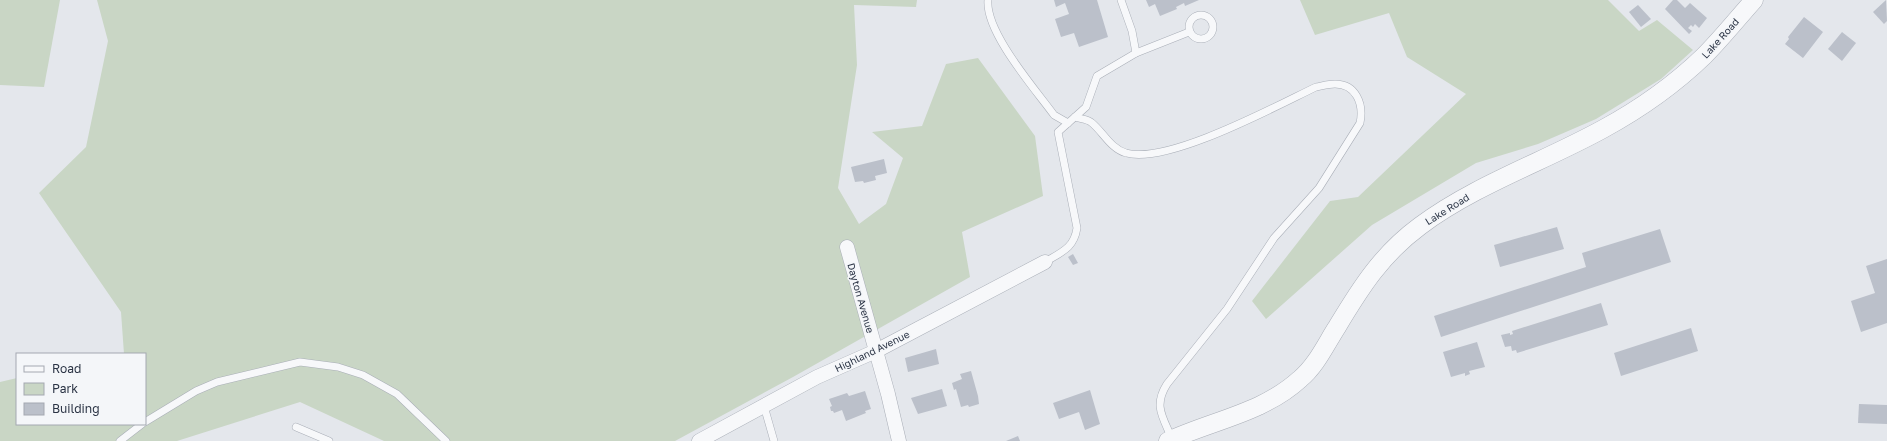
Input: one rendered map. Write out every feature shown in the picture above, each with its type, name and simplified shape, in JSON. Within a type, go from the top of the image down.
[{"type":"street","name":"Lake Road","points":[[1170,440],[1187,432],[1256,408],[1282,395],[1303,377],[1378,265],[1405,237],[1428,220],[1464,198],[1603,129],[1647,103],[1703,57],[1753,0]]},
{"type":"street","name":"Dayton Avenue","points":[[847,247],[899,441]]},
{"type":"street","name":"Highland Avenue","points":[[699,441],[817,377],[876,351],[1045,262]]},
{"type":"lane","points":[[988,0],[987,7],[990,22],[998,38],[1054,115],[1068,123]]},
{"type":"lane","points":[[1121,0],[1132,31],[1136,53]]},
{"type":"lane","points":[[1045,262],[1070,247],[1075,239],[1076,228],[1058,132],[1086,107],[1098,76],[1136,53],[1189,32]]},
{"type":"lane","points":[[1075,117],[1091,122],[1115,147],[1125,153],[1139,155],[1167,150],[1213,136],[1316,87],[1334,84],[1344,85],[1353,90],[1360,100],[1362,112],[1360,123],[1319,188],[1274,238],[1227,309],[1160,394],[1159,406],[1170,440]]},
{"type":"lane","points":[[146,421],[196,391],[217,382],[300,362],[338,367],[363,375],[396,394],[446,441]]},
{"type":"lane","points":[[764,406],[774,441]]},
{"type":"lane","points":[[120,441],[141,425]]},
{"type":"lane","points":[[296,426],[329,441]]},
{"type":"green space","points":[[0,0],[60,0],[44,87],[0,85]]},
{"type":"green space","points":[[97,0],[917,0],[916,7],[854,5],[857,65],[838,188],[859,224],[886,204],[903,158],[872,132],[922,126],[946,64],[978,58],[1035,136],[1043,196],[962,232],[970,277],[793,377],[675,441],[384,441],[300,402],[177,441],[0,441],[0,382],[16,378],[16,425],[146,425],[146,353],[124,353],[121,312],[39,193],[86,147],[108,41]]},
{"type":"green space","points":[[1300,0],[1608,0],[1639,31],[1657,20],[1693,50],[1661,79],[1596,119],[1538,144],[1476,163],[1372,225],[1266,319],[1252,301],[1330,201],[1358,197],[1466,94],[1407,57],[1389,13],[1315,35]]},
{"type":"building","points":[[1054,0],[1097,0],[1108,37],[1079,47],[1074,33],[1061,37],[1055,19],[1069,14],[1065,3],[1056,7]]},
{"type":"building","points":[[1146,0],[1199,0],[1185,6],[1184,3],[1176,7],[1177,9],[1160,16],[1155,4],[1149,7]]},
{"type":"building","points":[[1673,0],[1677,0],[1685,8],[1690,3],[1707,18],[1699,28],[1695,24],[1693,27],[1691,25],[1688,28],[1692,31],[1689,34],[1665,9]]},
{"type":"building","points":[[1886,0],[1887,21],[1884,24],[1873,12]]},
{"type":"building","points":[[1638,5],[1651,19],[1641,27],[1629,12]]},
{"type":"building","points":[[1804,17],[1823,32],[1803,58],[1785,44],[1789,39],[1788,37]]},
{"type":"building","points":[[1842,32],[1856,43],[1842,61],[1828,49]]},
{"type":"building","points":[[884,159],[887,173],[875,176],[876,180],[864,183],[863,181],[855,182],[851,167]]},
{"type":"building","points":[[1557,227],[1564,249],[1500,267],[1494,245]]},
{"type":"building","points":[[1660,229],[1671,262],[1441,337],[1434,316],[1586,267],[1582,253]]},
{"type":"building","points":[[1073,254],[1078,263],[1073,265],[1068,257]]},
{"type":"building","points":[[1887,259],[1887,323],[1861,332],[1851,301],[1875,293],[1866,266]]},
{"type":"building","points":[[1601,303],[1608,325],[1517,353],[1516,350],[1512,351],[1511,346],[1505,347],[1501,335],[1510,333],[1510,335],[1513,334],[1512,331]]},
{"type":"building","points":[[1691,328],[1698,351],[1621,376],[1614,353]]},
{"type":"building","points":[[1477,342],[1485,367],[1469,371],[1470,374],[1465,376],[1465,373],[1451,377],[1443,352]]},
{"type":"building","points":[[936,349],[939,364],[908,372],[905,358]]},
{"type":"building","points":[[971,371],[979,404],[969,407],[968,405],[961,407],[956,389],[954,390],[952,383],[962,379],[960,374]]},
{"type":"building","points":[[942,389],[947,406],[918,414],[911,398]]},
{"type":"building","points":[[1090,390],[1100,424],[1085,430],[1079,412],[1059,419],[1053,403]]},
{"type":"building","points":[[865,391],[871,409],[865,411],[866,413],[846,421],[842,410],[834,413],[831,411],[830,407],[832,406],[829,399],[847,393],[849,396]]},
{"type":"building","points":[[1859,404],[1887,405],[1887,424],[1858,423]]},
{"type":"building","points":[[1018,436],[1020,441],[1006,441]]}]
